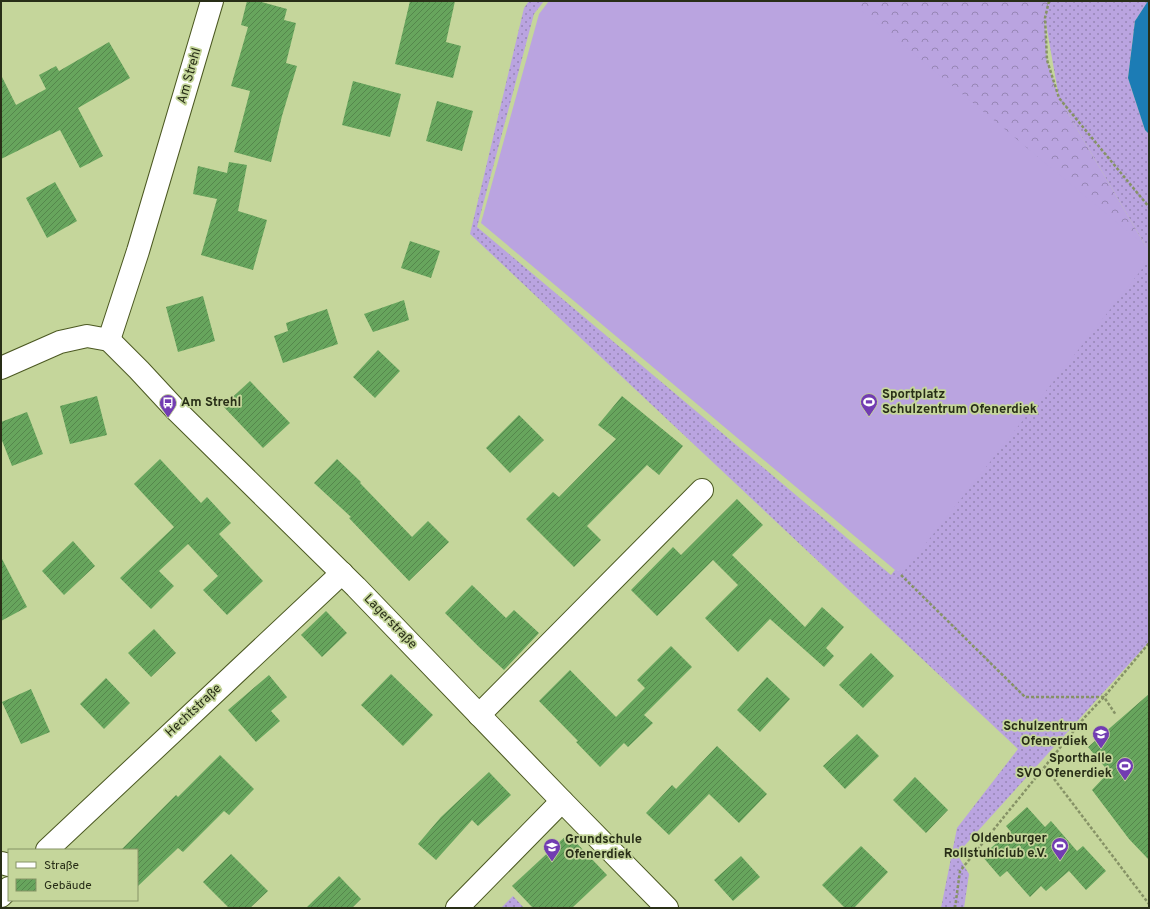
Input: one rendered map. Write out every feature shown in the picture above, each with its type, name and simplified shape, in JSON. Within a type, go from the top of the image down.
[{"type":"street","name":"Am Strehl","points":[[109,340],[138,251],[212,1]]},
{"type":"street","points":[[1,368],[60,342],[87,336],[109,340]]},
{"type":"street","name":"Lagerstraße","points":[[109,340],[177,411],[342,573],[478,715],[667,908]]},
{"type":"street","points":[[478,715],[702,490]]},
{"type":"street","name":"Hechtstraße","points":[[48,849],[342,573]]},
{"type":"street","points":[[457,908],[562,801]]},
{"type":"path","points":[[1049,1],[1046,18],[1047,60],[1059,98],[1149,207]]},
{"type":"path","points":[[901,574],[1025,697],[1104,697]]},
{"type":"path","points":[[955,908],[960,871],[1085,717],[1104,697],[1149,643]]},
{"type":"path","points":[[1104,697],[1116,715]]},
{"type":"path","points":[[1045,767],[1149,904]]},
{"type":"green space","points":[[529,1],[544,1],[534,14],[477,227],[891,575],[1148,250],[1059,98],[1045,18],[1049,1],[1148,1],[1135,21],[1128,78],[1145,130],[1149,134],[1149,642],[957,854],[969,874],[964,908],[941,908],[957,828],[1018,749],[470,234],[524,8]]},
{"type":"green space","name":"Sportplatz Schulzentrum Ofenerdiek","points":[[549,1],[850,1],[1149,249],[1149,260],[901,575],[481,223],[539,14]]},
{"type":"green space","points":[[847,1],[1049,1],[1045,18],[1047,60],[1059,98],[1148,250]]},
{"type":"green space","points":[[513,896],[524,908],[501,908]]},
{"type":"water","points":[[1148,1],[1149,134],[1145,130],[1128,78],[1135,21]]},
{"type":"building","points":[[247,1],[258,1],[287,9],[284,20],[296,23],[286,63],[297,66],[282,116],[271,162],[234,152],[250,91],[231,86],[248,27],[241,25]]},
{"type":"building","points":[[410,1],[455,1],[446,42],[461,46],[453,78],[395,64]]},
{"type":"building","points":[[109,42],[130,78],[78,108],[103,156],[80,168],[60,130],[1,159],[1,75],[16,105],[46,89],[39,75],[56,66],[59,71]]},
{"type":"building","points":[[353,81],[401,94],[390,137],[342,125]]},
{"type":"building","points":[[437,101],[473,111],[462,151],[426,141]]},
{"type":"building","points":[[229,162],[247,165],[238,211],[267,220],[253,270],[201,255],[217,199],[193,194],[198,166],[227,173]]},
{"type":"building","points":[[55,182],[77,221],[47,238],[26,198]]},
{"type":"building","points":[[410,241],[440,251],[431,278],[401,268]]},
{"type":"building","points":[[203,296],[215,341],[178,352],[166,307]]},
{"type":"building","points":[[404,300],[409,320],[373,332],[364,314]]},
{"type":"building","points":[[327,309],[338,344],[283,363],[274,336],[288,331],[286,323]]},
{"type":"building","points":[[378,350],[400,371],[375,398],[353,377]]},
{"type":"building","points":[[250,381],[290,423],[263,448],[223,406]]},
{"type":"building","points":[[97,396],[107,435],[70,444],[60,406]]},
{"type":"building","points":[[622,396],[683,446],[659,475],[647,465],[587,526],[601,540],[574,567],[526,519],[553,492],[559,497],[616,439],[598,425]]},
{"type":"building","points":[[27,412],[43,454],[12,466],[1,438],[1,422]]},
{"type":"building","points":[[519,415],[544,440],[510,473],[486,448]]},
{"type":"building","points":[[160,459],[201,503],[207,497],[231,523],[219,534],[263,581],[227,615],[203,590],[218,576],[188,544],[159,571],[174,586],[151,609],[120,578],[174,527],[134,484]]},
{"type":"building","points":[[337,459],[361,482],[360,483],[412,537],[428,521],[449,542],[409,581],[349,518],[351,517],[314,483]]},
{"type":"building","points":[[737,499],[763,525],[732,555],[805,627],[822,607],[844,627],[826,648],[834,656],[824,667],[770,619],[738,652],[705,618],[738,585],[713,560],[657,616],[631,590],[673,547],[681,555]]},
{"type":"building","points":[[73,541],[95,566],[64,595],[42,571]]},
{"type":"building","points":[[1,557],[27,607],[1,621]]},
{"type":"building","points":[[472,585],[506,618],[514,610],[539,633],[504,670],[445,613]]},
{"type":"building","points":[[326,611],[347,633],[322,657],[301,635]]},
{"type":"building","points":[[154,629],[176,653],[151,677],[128,653]]},
{"type":"building","points":[[671,646],[692,667],[644,715],[653,723],[628,747],[624,743],[600,767],[576,742],[578,741],[539,701],[570,670],[616,717],[645,688],[637,680]]},
{"type":"building","points":[[871,653],[894,676],[863,708],[839,685]]},
{"type":"building","points":[[391,674],[433,715],[403,746],[361,705]]},
{"type":"building","points":[[269,675],[287,697],[271,711],[280,721],[256,742],[228,710]]},
{"type":"building","points":[[767,677],[790,699],[760,732],[737,710]]},
{"type":"building","points":[[106,678],[130,703],[104,729],[80,704]]},
{"type":"building","points":[[31,689],[50,732],[21,744],[2,702]]},
{"type":"building","name":"Sporthalle SVO Ofenerdiek","points":[[1149,694],[1149,860],[1129,839],[1092,790],[1109,772],[1088,747]]},
{"type":"building","points":[[857,734],[879,756],[845,789],[823,766]]},
{"type":"building","points":[[717,746],[767,794],[739,823],[709,794],[669,835],[646,813],[672,785],[676,789]]},
{"type":"building","points":[[220,755],[254,789],[229,815],[224,811],[183,852],[178,848],[138,886],[138,849],[122,849],[176,795],[178,797]]},
{"type":"building","points":[[489,772],[511,795],[478,826],[472,820],[436,860],[418,844],[441,817]]},
{"type":"building","points":[[915,777],[948,810],[926,833],[893,800]]},
{"type":"building","points":[[1027,807],[1045,827],[1051,821],[1077,851],[1083,846],[1106,871],[1086,890],[1069,871],[1046,891],[1041,886],[1030,897],[1007,871],[1000,877],[982,856],[1010,831],[1006,826]]},
{"type":"building","points":[[568,834],[607,875],[572,908],[533,908],[512,886]]},
{"type":"building","points":[[861,846],[888,872],[854,908],[845,908],[822,885]]},
{"type":"building","points":[[231,854],[268,891],[250,908],[229,908],[203,882]]},
{"type":"building","points":[[741,856],[760,877],[733,901],[714,880]]},
{"type":"building","points":[[339,876],[361,899],[352,908],[306,908]]},
{"type":"place","name":"Sportplatz Schulzentrum Ofenerdiek","points":[[869,417]]},
{"type":"place","name":"Am Strehl","points":[[168,418]]},
{"type":"place","name":"Schulzentrum Ofenerdiek","points":[[1101,749]]},
{"type":"place","name":"Sporthalle SVO Ofenerdiek","points":[[1125,781]]},
{"type":"place","name":"Oldenburger Rollstuhlclub e.V.","points":[[1060,861]]},
{"type":"place","name":"Grundschule Ofenerdiek","points":[[552,862]]}]
